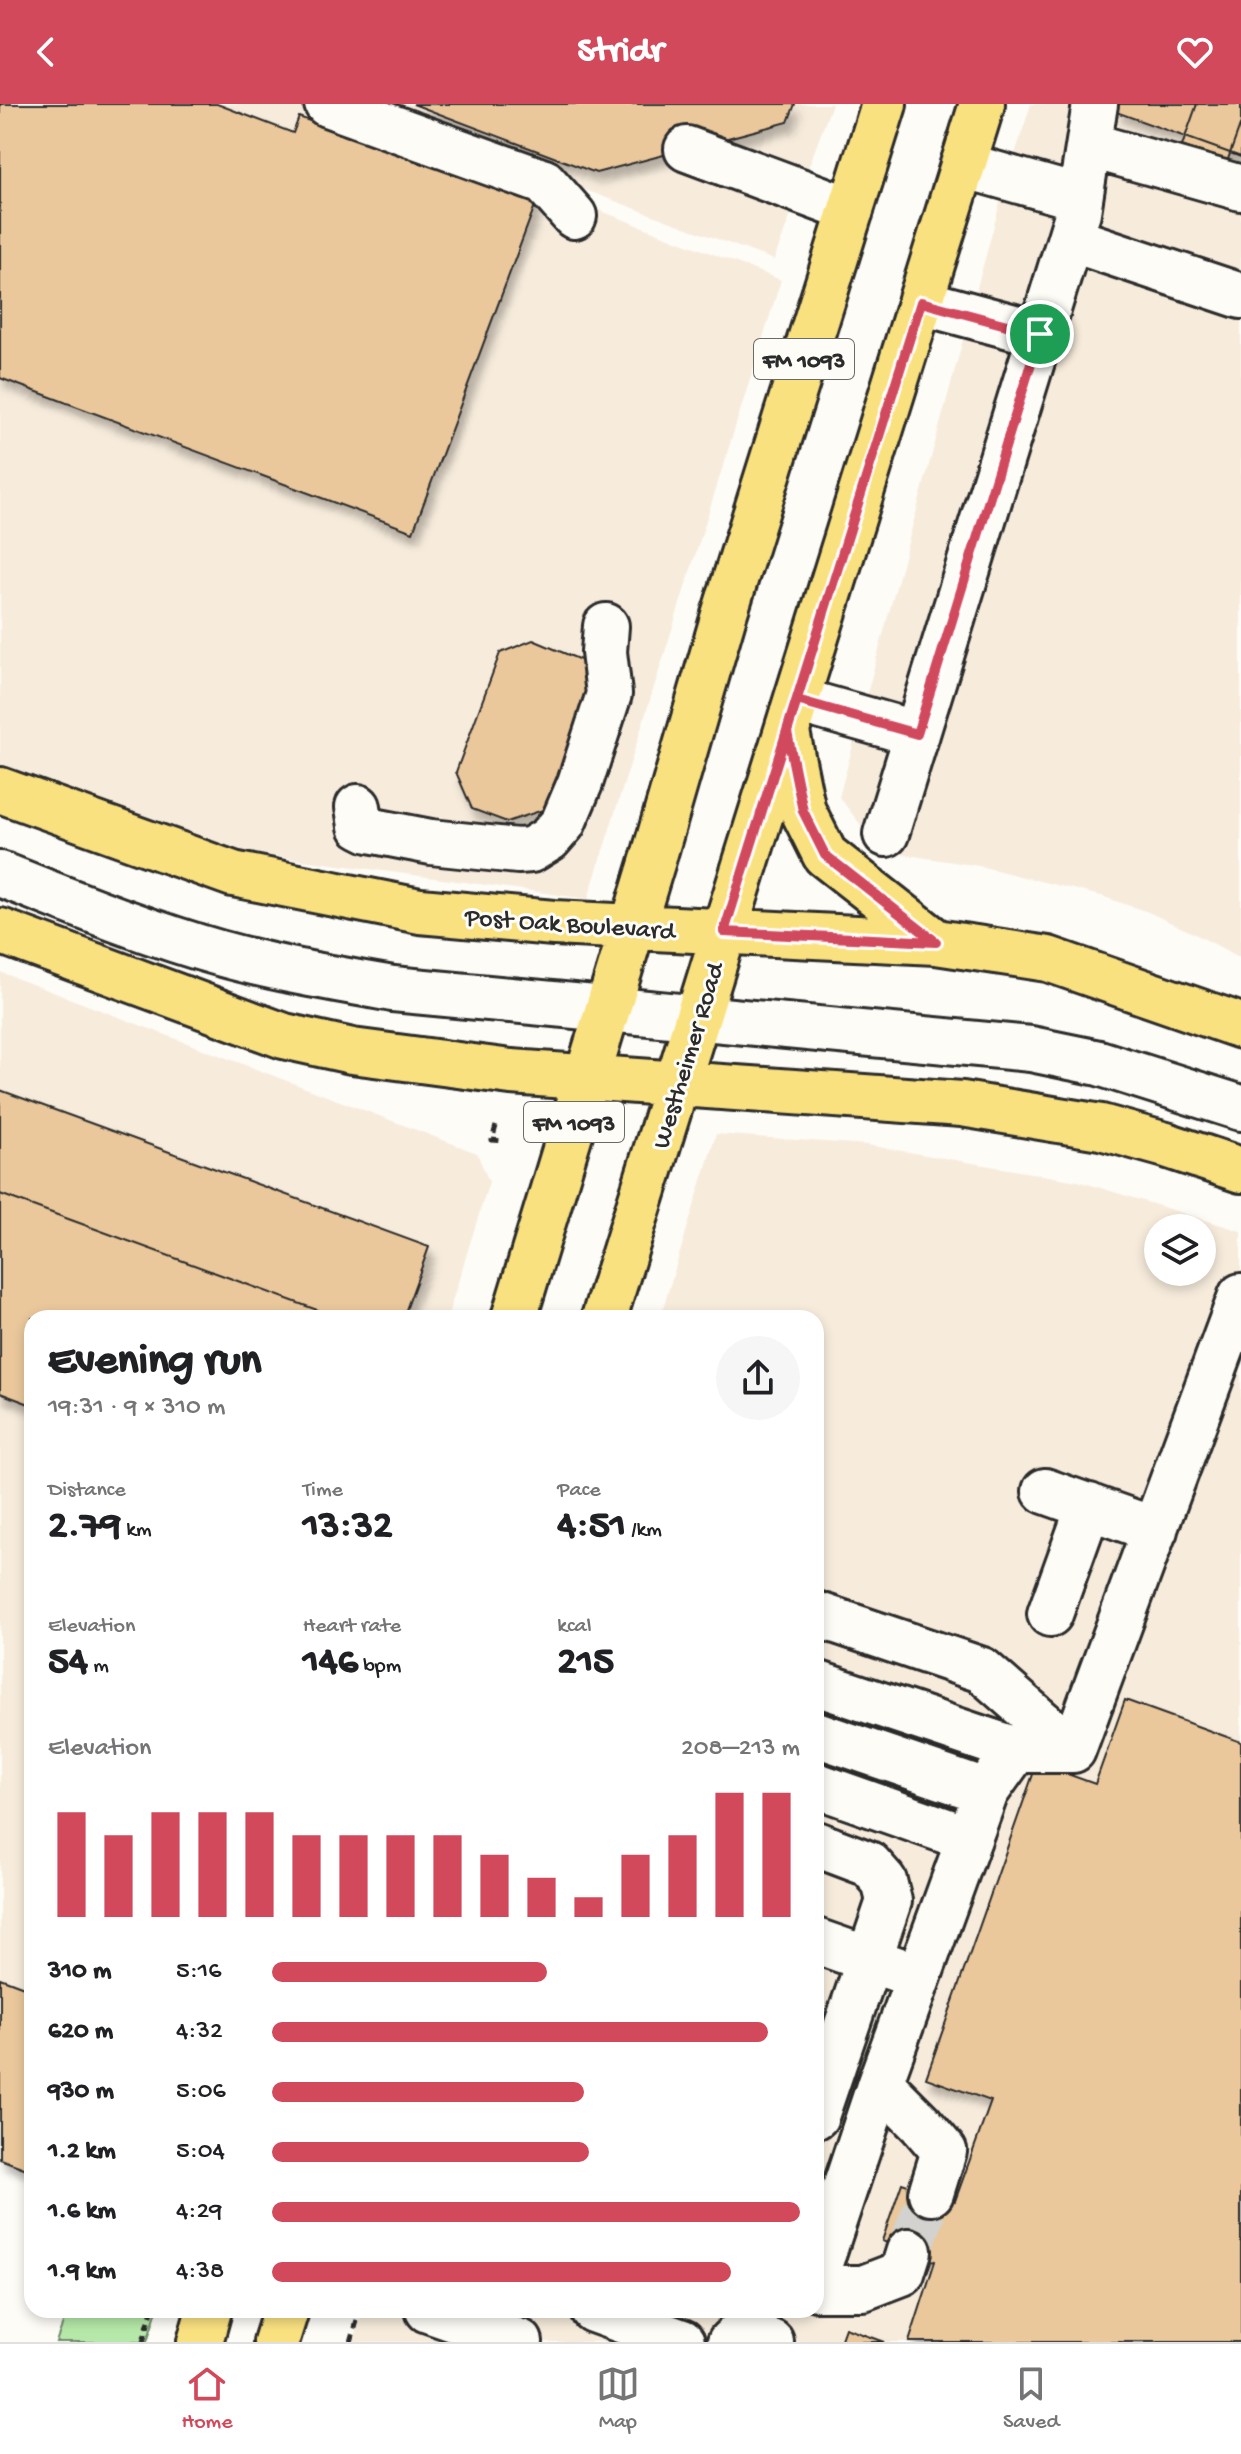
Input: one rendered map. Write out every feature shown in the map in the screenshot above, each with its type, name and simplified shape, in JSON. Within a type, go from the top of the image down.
[{"type":"main road","name":"Westheimer Road","points":[[606,1310],[982,104]]},
{"type":"main road","name":"FM 1093","points":[[516,1310],[724,615],[881,105]]},
{"type":"main road","points":[[792,716],[803,811],[825,855],[936,942]]},
{"type":"main road","name":"Post Oak Boulevard","points":[[0,790],[233,874],[420,911],[554,923],[974,946],[1048,959],[1241,1026]]},
{"type":"main road","points":[[0,931],[284,1036],[352,1051],[511,1072],[905,1098],[1032,1114],[1101,1127],[1241,1170]]},
{"type":"main road","points":[[200,2342],[207,2318]]},
{"type":"main road","points":[[258,2318],[261,2342]]},
{"type":"main road","points":[[276,2342],[284,2318]]},
{"type":"lane","points":[[327,104],[544,182],[574,216]]},
{"type":"lane","points":[[886,834],[1049,310],[1075,218],[1092,125],[1241,188]]},
{"type":"lane","points":[[687,149],[851,210]]},
{"type":"lane","points":[[963,165],[1241,296]]},
{"type":"lane","points":[[921,302],[1040,334]]},
{"type":"lane","points":[[358,807],[361,826],[369,830],[431,842],[518,851],[531,850],[549,839],[563,823],[569,810],[609,694],[604,652],[606,626]]},
{"type":"lane","points":[[792,716],[917,734]]},
{"type":"lane","points":[[0,844],[191,917],[250,935],[318,950],[612,995]]},
{"type":"lane","points":[[0,874],[155,933],[221,954],[393,989],[612,995],[702,1003],[968,1015],[1036,1024],[1150,1049],[1241,1077]]},
{"type":"lane","points":[[702,1003],[1031,1049],[1099,1063],[1241,1108]]},
{"type":"lane","points":[[1073,1750],[1241,1296]]},
{"type":"lane","points":[[1045,1491],[1155,1530]]},
{"type":"lane","points":[[1050,1614],[1089,1506]]},
{"type":"lane","points":[[824,1617],[982,1670],[1073,1750]]},
{"type":"lane","points":[[824,1686],[1016,1750],[1073,1750]]},
{"type":"lane","points":[[824,1737],[986,1792]]},
{"type":"lane","points":[[824,2251],[917,1977],[986,1792],[1016,1750]]},
{"type":"lane","points":[[824,1788],[969,1839]]},
{"type":"lane","points":[[824,1847],[869,1864],[884,1881],[889,1901],[824,2093]]},
{"type":"lane","points":[[824,1944],[917,1977]]},
{"type":"lane","points":[[880,2083],[944,2151],[931,2193]]},
{"type":"lane","points":[[824,2288],[863,2288],[902,2273],[909,2251]]},
{"type":"lane","points":[[407,2342],[416,2318]]},
{"type":"lane","points":[[451,2318],[520,2342]]},
{"type":"lane","points":[[615,2318],[682,2342]]},
{"type":"lane","points":[[792,2342],[801,2318]]},
{"type":"path","points":[[496,1126],[492,1140],[504,1141]]},
{"type":"path","points":[[143,2342],[150,2318]]},
{"type":"path","points":[[351,2342],[357,2321]]},
{"type":"shaded area","points":[[0,104],[322,104],[781,280],[588,899],[236,851],[0,768]]},
{"type":"shaded area","points":[[353,104],[832,104],[774,260]]},
{"type":"shaded area","points":[[1031,104],[1241,104],[1241,958],[1148,912],[1101,896],[979,866],[881,851],[839,797],[1003,192]]},
{"type":"shaded area","points":[[0,972],[477,1153],[489,1182],[449,1310],[24,1310],[24,2160],[0,2152]]},
{"type":"shaded area","points":[[716,1134],[867,1145],[1078,1181],[1186,1214],[1144,1214],[1144,1286],[1216,1286],[1216,1223],[1241,1231],[1241,2342],[354,2342],[361,2318],[824,2318],[824,1310],[662,1310]]},
{"type":"green space","points":[[65,2318],[154,2318],[147,2342],[56,2342]]},
{"type":"building","points":[[0,104],[217,104],[293,133],[299,117],[382,148],[384,143],[537,200],[413,532],[0,378]]},
{"type":"building","points":[[413,104],[795,104],[788,122],[596,173]]},
{"type":"building","points":[[1119,104],[1241,104],[1241,157],[1116,112]]},
{"type":"building","points":[[1197,104],[1241,104],[1241,123],[1227,162],[1182,146]]},
{"type":"building","points":[[533,640],[583,661],[595,699],[555,806],[507,822],[472,809],[456,772],[500,653]]},
{"type":"building","points":[[0,1090],[429,1247],[406,1310],[317,1310],[0,1194]]},
{"type":"building","points":[[0,1194],[317,1310],[24,1310],[24,1402],[0,1393]]},
{"type":"building","points":[[1125,1700],[1241,1742],[1241,2342],[909,2342],[935,2261],[882,2241],[902,2183],[955,2201],[991,2101],[926,2078],[1037,1763],[1095,1784]]},
{"type":"building","points":[[0,1978],[24,1987],[24,2168],[0,2159]]},
{"type":"building","points":[[845,2328],[884,2342],[840,2342]]},
{"type":"building","points":[[845,2328],[884,2342],[840,2342]]},
{"type":"tunnel","points":[[909,2251],[931,2193]]},
{"type":"route","points":[[921,302],[1040,334],[917,734],[797,700],[787,732],[803,811],[825,855],[936,942],[724,932],[921,302]]}]
